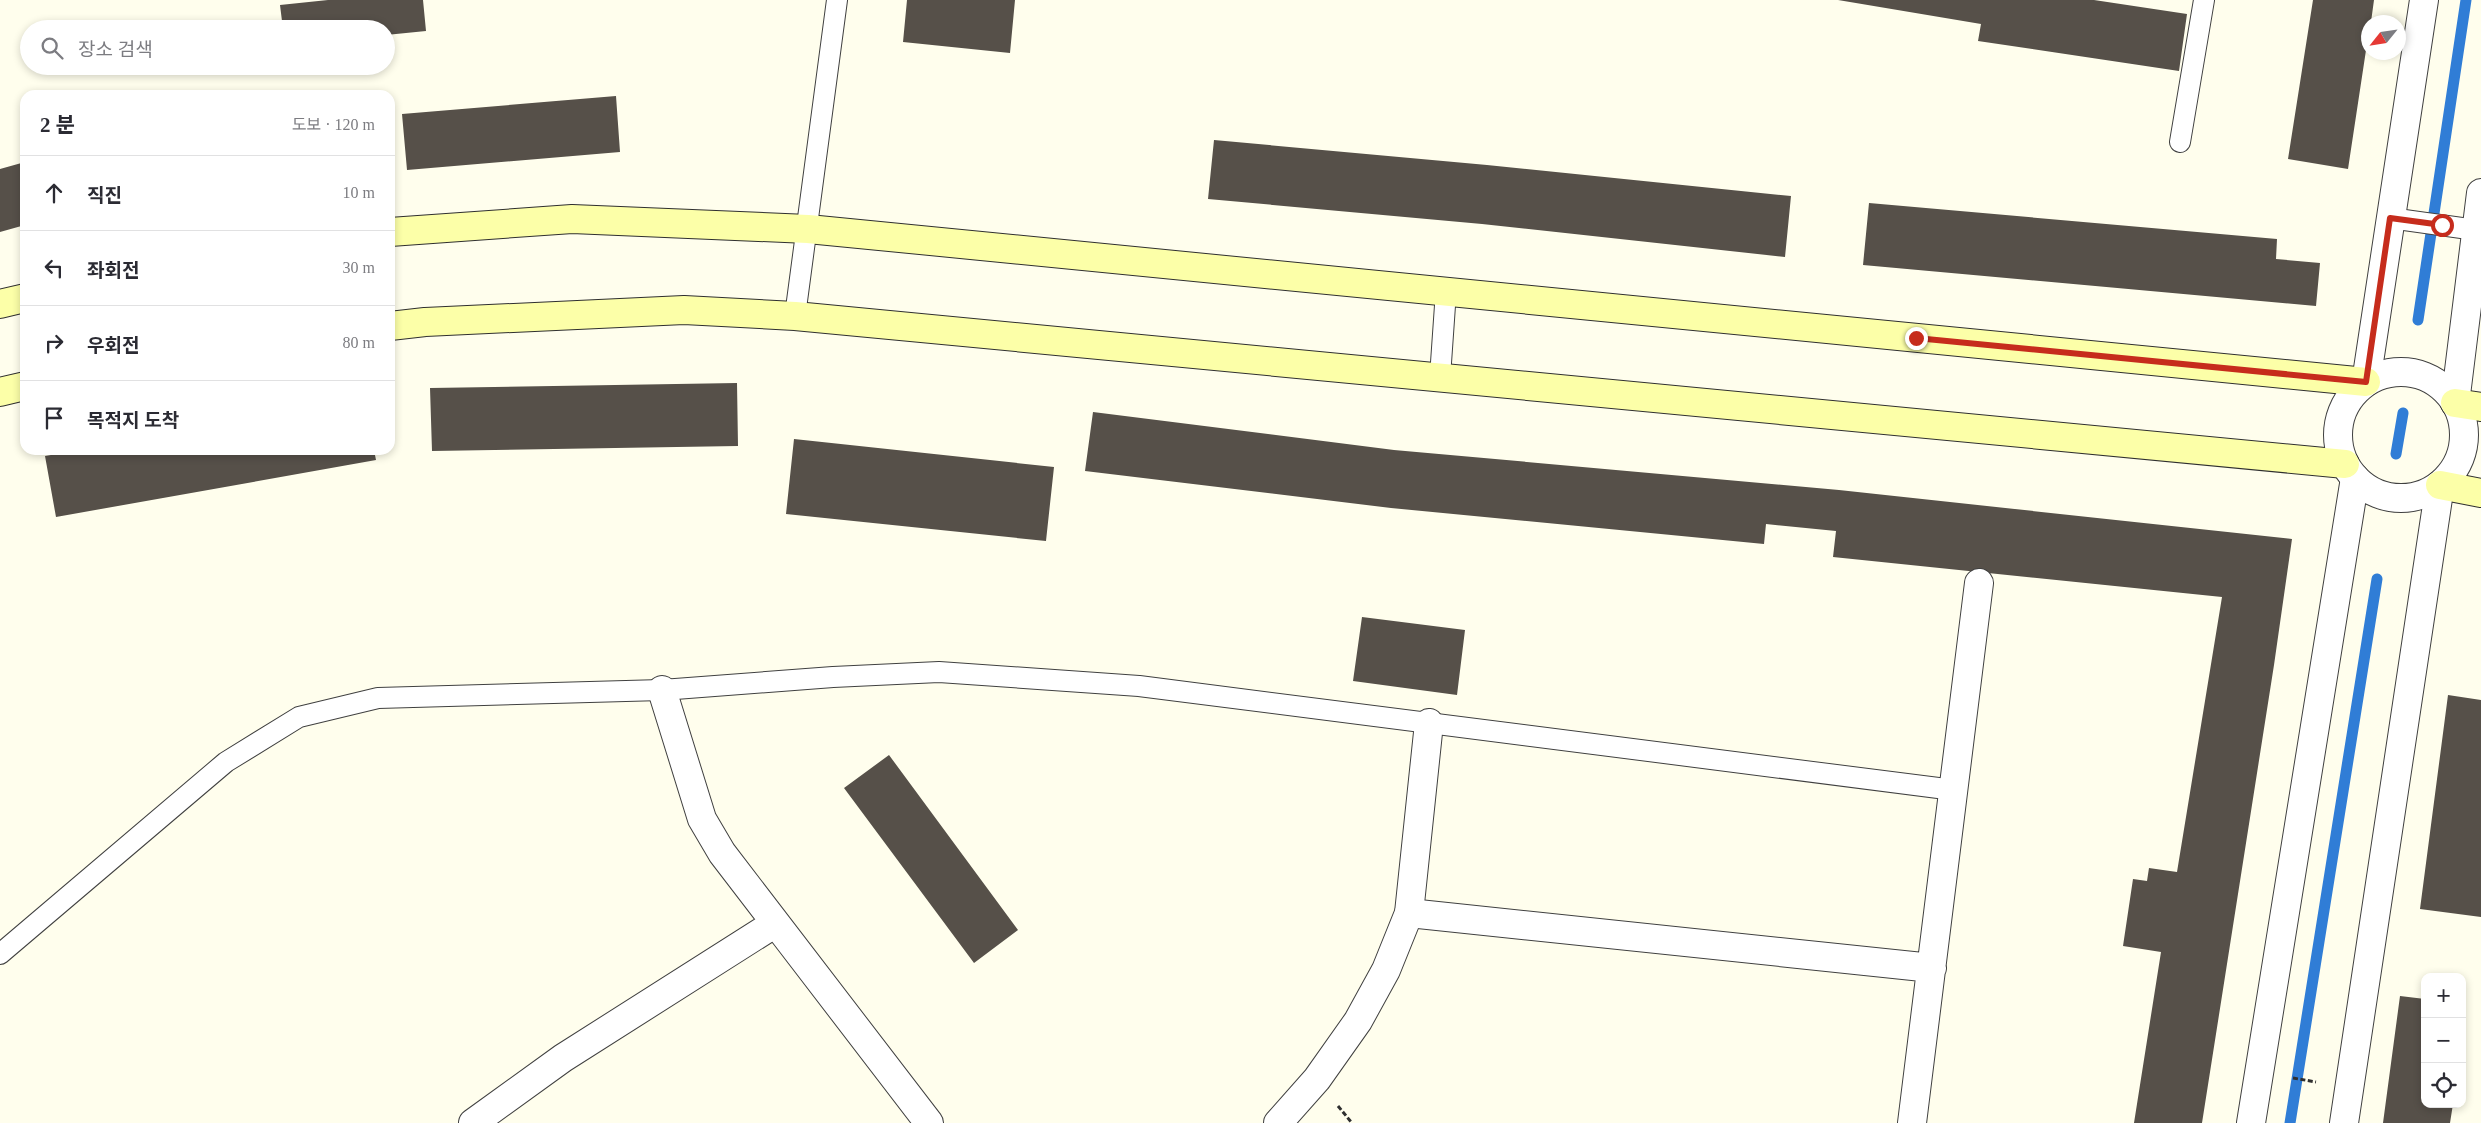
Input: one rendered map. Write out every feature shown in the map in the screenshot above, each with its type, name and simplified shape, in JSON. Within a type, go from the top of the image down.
[{"type":"main road","points":[[395,232],[572,219],[808,229],[2366,382]]},
{"type":"main road","points":[[0,304],[20,299]]},
{"type":"main road","points":[[395,325],[425,322],[684,310],[795,316],[1440,377],[2350,471]]},
{"type":"main road","points":[[0,392],[20,387]]},
{"type":"main road","points":[[2440,485],[2481,493]]},
{"type":"street","points":[[2366,382],[2424,0]]},
{"type":"street","points":[[2468,405],[2431,379],[2415,373],[2398,372],[2382,374],[2366,382],[2352,394],[2338,428],[2339,446],[2350,471],[2370,490],[2387,497],[2405,498],[2424,494],[2440,485],[2452,471],[2461,455],[2464,438],[2462,420],[2468,405],[2476,230],[2481,193]]},
{"type":"street","points":[[2251,1123],[2350,471]]},
{"type":"street","points":[[2344,1123],[2440,485]]},
{"type":"street","points":[[1912,1123],[1979,582]]},
{"type":"street","points":[[662,690],[702,819],[722,853],[774,924],[929,1123]]},
{"type":"street","points":[[1278,1123],[1317,1079],[1358,1021],[1386,970],[1409,913],[1429,723]]},
{"type":"street","points":[[1409,913],[1932,968]]},
{"type":"street","points":[[473,1123],[563,1058],[774,924]]},
{"type":"lane","points":[[795,316],[837,0]]},
{"type":"lane","points":[[2180,142],[2204,0]]},
{"type":"lane","points":[[2390,218],[2476,230]]},
{"type":"lane","points":[[1440,377],[1446,291]]},
{"type":"lane","points":[[0,954],[226,762],[299,717],[378,698],[662,690],[833,677],[939,672],[1139,686],[1954,790]]},
{"type":"path","points":[[2286,1076],[2310,1081]]},
{"type":"building","points":[[328,0],[423,0],[426,31],[395,34],[395,20],[282,20],[280,5]]},
{"type":"building","points":[[907,0],[1015,0],[1010,53],[903,42]]},
{"type":"building","points":[[1838,0],[2094,0],[2187,14],[2179,71],[1978,41],[1981,24]]},
{"type":"building","points":[[2313,0],[2374,0],[2372,15],[2361,15],[2361,60],[2365,60],[2348,169],[2288,159]]},
{"type":"building","points":[[616,96],[620,152],[407,170],[402,114]]},
{"type":"building","points":[[1214,140],[1791,196],[1785,257],[1482,224],[1208,199]]},
{"type":"building","points":[[20,163],[20,226],[0,232],[0,169]]},
{"type":"building","points":[[1869,203],[2277,239],[2276,259],[2320,263],[2316,306],[1863,265]]},
{"type":"building","points":[[737,383],[738,446],[432,451],[430,388]]},
{"type":"building","points":[[1093,412],[1394,450],[1839,490],[2292,539],[2202,1123],[2134,1123],[2161,952],[2123,946],[2133,879],[2147,881],[2149,868],[2177,872],[2222,597],[1833,557],[1836,531],[1766,524],[1764,544],[1391,508],[1085,471]]},
{"type":"building","points":[[794,439],[1054,467],[1046,541],[786,514]]},
{"type":"building","points":[[375,455],[376,460],[56,517],[45,456]]},
{"type":"building","points":[[1362,617],[1465,630],[1457,695],[1353,681]]},
{"type":"building","points":[[2448,695],[2481,700],[2481,917],[2420,909]]},
{"type":"building","points":[[889,755],[1018,930],[974,963],[844,788]]},
{"type":"building","points":[[2400,996],[2421,999],[2421,1108],[2452,1108],[2450,1123],[2383,1123]]},
{"type":"waterway","points":[[2418,320],[2466,0]]},
{"type":"waterway","points":[[2396,454],[2403,413]]},
{"type":"waterway","points":[[2290,1123],[2377,579]]},
{"type":"route","points":[[1916,338],[2366,382],[2390,218],[2442,225]]}]
